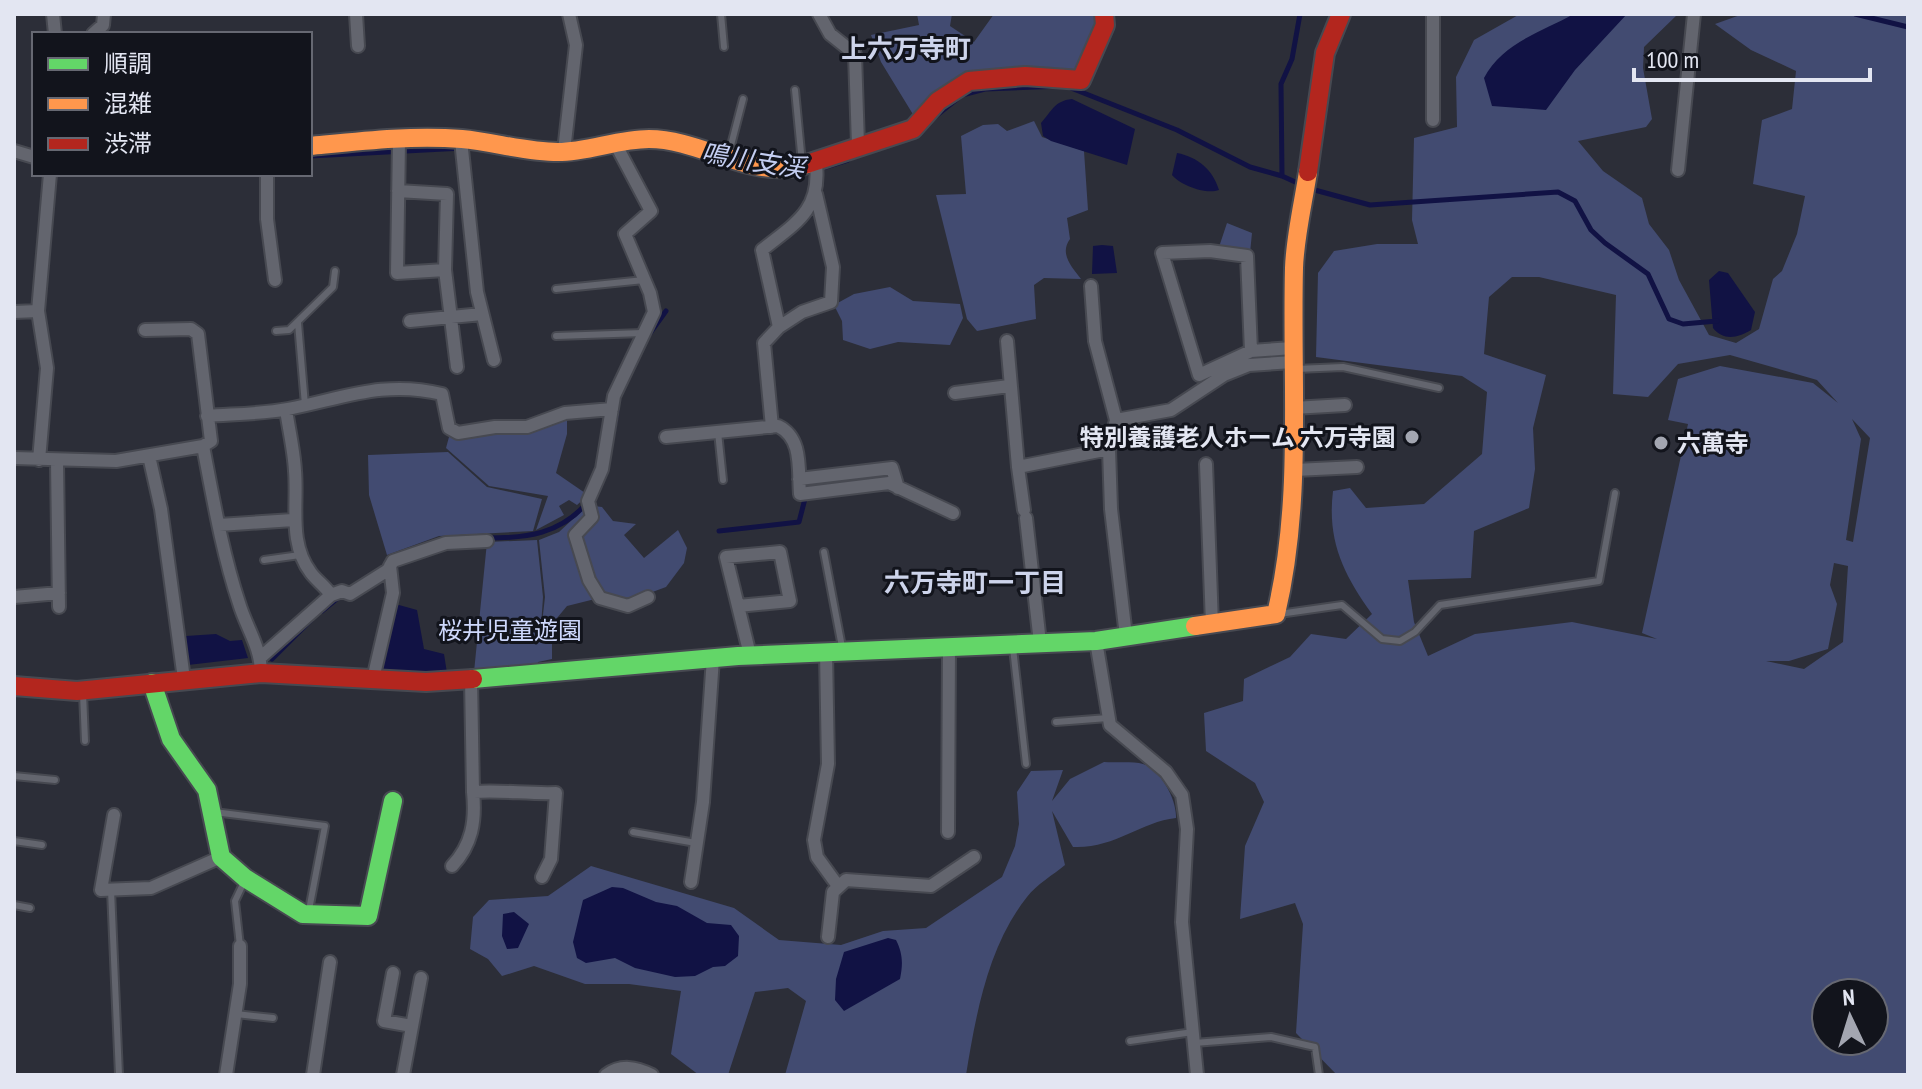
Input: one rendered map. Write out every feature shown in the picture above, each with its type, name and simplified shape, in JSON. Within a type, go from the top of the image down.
[{"type":"street","points":[[95,32],[103,25],[104,14]]},
{"type":"street","points":[[356,14],[358,46]]},
{"type":"street","points":[[564,151],[576,45],[569,14]]},
{"type":"street","points":[[819,14],[830,34],[855,54],[858,145]]},
{"type":"street","points":[[312,146],[399,139],[462,146],[564,151],[669,141],[730,156],[753,167],[810,174],[858,145],[913,129],[923,113],[968,81],[1063,77],[1081,80],[1105,25],[1104,14]]},
{"type":"street","points":[[14,686],[83,690],[184,679],[261,665],[373,679],[426,682],[750,655],[1096,641],[1276,614],[1288,563],[1295,470],[1292,360],[1298,239],[1325,53],[1341,14]]},
{"type":"street","points":[[1433,14],[1433,120]]},
{"type":"street","points":[[1678,170],[1694,14]]},
{"type":"street","points":[[399,139],[397,273],[445,270]]},
{"type":"street","points":[[462,146],[482,314],[494,360]]},
{"type":"street","points":[[617,148],[651,211],[625,234],[645,280],[654,312],[622,373],[612,409],[602,469],[590,507],[575,535],[589,580],[600,598],[628,606],[648,597]]},
{"type":"street","points":[[772,427],[764,343],[779,327],[802,312],[831,302],[833,267],[810,174]]},
{"type":"street","points":[[779,327],[762,250],[805,215],[810,174]]},
{"type":"street","points":[[39,460],[47,368],[38,311],[50,176]]},
{"type":"street","points":[[267,176],[267,219],[275,280]]},
{"type":"street","points":[[398,191],[447,194],[445,270],[457,367]]},
{"type":"street","points":[[1251,351],[1247,256],[1222,252],[1162,253],[1199,375],[1251,351],[1292,360]]},
{"type":"street","points":[[1091,286],[1095,341],[1116,420],[1109,449],[1111,509],[1126,636]]},
{"type":"street","points":[[14,312],[38,311]]},
{"type":"street","points":[[410,321],[482,314]]},
{"type":"street","points":[[14,458],[57,462],[116,461],[203,446],[211,441],[198,334],[191,329],[145,330]]},
{"type":"street","points":[[1007,341],[1009,386],[1040,643]]},
{"type":"street","points":[[1116,420],[1171,410],[1224,375],[1249,365],[1292,360]]},
{"type":"street","points":[[207,416],[286,410],[397,386],[442,394],[449,428],[458,433],[495,427],[527,427],[565,413],[612,409]]},
{"type":"street","points":[[955,393],[1009,386]]},
{"type":"street","points":[[1293,408],[1345,405]]},
{"type":"street","points":[[286,410],[296,472],[293,520],[311,575],[320,579],[331,595]]},
{"type":"street","points":[[666,437],[772,427],[789,432],[796,440],[800,494],[889,483],[953,513]]},
{"type":"street","points":[[203,446],[239,606],[261,665]]},
{"type":"street","points":[[1018,467],[1109,449]]},
{"type":"street","points":[[149,456],[163,524],[184,679]]},
{"type":"street","points":[[57,462],[59,607]]},
{"type":"street","points":[[1206,464],[1212,624]]},
{"type":"street","points":[[1295,470],[1357,467]]},
{"type":"street","points":[[219,525],[293,520]]},
{"type":"street","points":[[261,665],[331,595],[342,591],[350,594],[393,561],[446,543],[487,541]]},
{"type":"street","points":[[738,606],[790,601],[780,552],[726,557],[738,606],[750,655]]},
{"type":"street","points":[[373,679],[393,593],[390,566]]},
{"type":"street","points":[[14,597],[59,593]]},
{"type":"street","points":[[1096,641],[1110,725],[1166,772],[1182,795],[1187,829],[1182,922],[1197,1075]]},
{"type":"street","points":[[948,832],[949,647]]},
{"type":"street","points":[[834,652],[828,764],[814,840],[817,857],[838,886]]},
{"type":"street","points":[[691,882],[713,658]]},
{"type":"street","points":[[452,866],[465,853],[475,810],[471,679]]},
{"type":"street","points":[[152,683],[171,739],[207,790],[221,857],[245,878],[309,914],[368,916],[393,801]]},
{"type":"street","points":[[473,792],[511,789],[531,794],[556,793],[551,859],[542,877]]},
{"type":"street","points":[[114,815],[101,890],[151,888],[221,857]]},
{"type":"street","points":[[828,937],[833,892],[846,880],[931,886],[974,857]]},
{"type":"street","points":[[226,1075],[240,984],[240,946]]},
{"type":"street","points":[[313,1075],[330,962]]},
{"type":"street","points":[[393,973],[384,1021],[412,1026]]},
{"type":"street","points":[[403,1075],[421,978]]},
{"type":"street","points":[[606,1075],[615,1069],[638,1067],[652,1075]]},
{"type":"lane","points":[[721,14],[724,47]]},
{"type":"lane","points":[[795,90],[810,174]]},
{"type":"lane","points":[[730,156],[743,99]]},
{"type":"lane","points":[[276,331],[289,330],[298,323],[333,287],[335,271]]},
{"type":"lane","points":[[556,289],[645,280]]},
{"type":"lane","points":[[298,323],[305,405]]},
{"type":"lane","points":[[556,336],[643,333]]},
{"type":"lane","points":[[1292,360],[1343,367],[1439,388]]},
{"type":"lane","points":[[718,432],[723,480]]},
{"type":"lane","points":[[1276,614],[1342,605],[1382,639],[1400,641],[1415,632],[1440,605],[1599,581],[1615,493]]},
{"type":"lane","points":[[824,552],[834,652]]},
{"type":"lane","points":[[264,560],[303,555]]},
{"type":"lane","points":[[1012,644],[1026,764]]},
{"type":"lane","points":[[83,690],[85,741]]},
{"type":"lane","points":[[1056,722],[1109,718]]},
{"type":"lane","points":[[14,776],[55,780]]},
{"type":"lane","points":[[214,812],[325,826],[309,914]]},
{"type":"lane","points":[[633,832],[697,843]]},
{"type":"lane","points":[[14,841],[42,845]]},
{"type":"lane","points":[[240,946],[235,901],[245,878]]},
{"type":"lane","points":[[111,890],[119,1075]]},
{"type":"lane","points":[[14,905],[30,908]]},
{"type":"lane","points":[[233,1014],[273,1018]]},
{"type":"lane","points":[[1130,1041],[1271,1037],[1315,1047],[1319,1075]]},
{"type":"green space","points":[[917,14],[952,14],[950,26],[974,42],[994,14],[1099,15],[1083,65],[1076,70],[971,75],[914,116],[881,62],[871,35],[919,25]]},
{"type":"green space","points":[[1520,14],[1678,14],[1644,47],[1643,68],[1652,119],[1646,127],[1578,141],[1603,171],[1642,198],[1649,224],[1669,250],[1679,280],[1709,335],[1736,343],[1759,329],[1773,279],[1782,271],[1797,234],[1805,196],[1753,184],[1762,120],[1792,109],[1796,71],[1751,50],[1715,24],[1743,14],[1908,14],[1908,1075],[1337,1075],[1296,1033],[1303,924],[1295,903],[1240,919],[1245,846],[1264,802],[1255,783],[1206,751],[1204,713],[1243,701],[1244,679],[1290,657],[1311,634],[1346,639],[1372,614],[1339,556],[1332,525],[1333,491],[1350,488],[1366,508],[1424,504],[1482,454],[1487,392],[1462,376],[1316,357],[1318,273],[1334,251],[1377,244],[1418,244],[1412,220],[1414,138],[1457,127],[1456,77],[1474,40]],"holes":[[[1512,277],[1539,277],[1616,295],[1613,394],[1648,397],[1678,364],[1730,355],[1817,380],[1838,403],[1813,383],[1720,366],[1678,379],[1668,420],[1688,424],[1642,633],[1657,639],[1572,622],[1475,634],[1428,656],[1414,622],[1408,580],[1471,578],[1474,531],[1529,508],[1535,469],[1533,428],[1546,375],[1484,354],[1489,297]],[[1852,419],[1870,438],[1853,542],[1846,540],[1861,439]],[[1834,563],[1848,566],[1843,642],[1804,669],[1766,661],[1789,661],[1828,649],[1837,604],[1830,585]]]},
{"type":"green space","points":[[1034,121],[1042,137],[1084,151],[1088,210],[1067,218],[1070,239],[1066,250],[1068,260],[1081,279],[1044,278],[1034,285],[1036,319],[977,331],[967,319],[936,195],[966,194],[961,136],[983,125],[998,124],[1007,131]]},
{"type":"green space","points":[[1227,223],[1252,233],[1250,253],[1219,247]]},
{"type":"green space","points":[[890,287],[913,301],[960,304],[963,318],[950,345],[898,342],[870,349],[843,340],[842,321],[834,305],[854,294]]},
{"type":"green space","points":[[567,416],[567,434],[556,473],[588,495],[577,505],[569,500],[559,506],[564,515],[536,530],[548,496],[489,486],[446,448],[449,437]]},
{"type":"green space","points":[[448,452],[487,487],[542,499],[533,531],[439,536],[387,555],[369,495],[368,455]]},
{"type":"green space","name":"桜井児童遊園","points":[[587,506],[589,516],[571,535],[595,599],[567,606],[552,624],[552,659],[538,662],[537,668],[474,672],[487,542],[537,540],[543,597],[540,641],[545,597],[539,540],[559,532]]},
{"type":"green space","points":[[594,506],[602,507],[613,521],[636,524],[624,535],[644,558],[678,530],[687,548],[684,563],[666,587],[628,601],[601,594],[579,536]]},
{"type":"green space","points":[[1104,762],[1139,763],[1150,767],[1167,786],[1176,818],[1150,824],[1101,844],[1073,847],[1052,811],[1065,865],[1031,892],[1002,937],[979,1005],[966,1075],[785,1075],[806,1001],[788,988],[755,992],[728,1075],[699,1075],[671,1054],[681,991],[629,984],[585,984],[534,966],[502,976],[488,959],[470,949],[473,917],[489,900],[548,896],[591,866],[734,908],[779,940],[841,945],[883,931],[926,928],[1002,877],[1015,846],[1019,824],[1017,792],[1031,771],[1063,770],[1052,801],[1070,779]]},
{"type":"shaded area","points":[[1574,14],[1627,14],[1575,70],[1546,110],[1492,106],[1484,78],[1492,66],[1523,40]]},
{"type":"shaded area","points":[[1072,99],[1135,129],[1127,165],[1043,136],[1041,123],[1057,104]]},
{"type":"shaded area","points":[[1177,153],[1204,166],[1219,190],[1201,190],[1176,179],[1172,175]]},
{"type":"shaded area","points":[[1093,246],[1113,246],[1117,273],[1092,274]]},
{"type":"shaded area","points":[[1719,271],[1728,273],[1755,312],[1751,330],[1741,335],[1721,335],[1713,328],[1709,280]]},
{"type":"shaded area","points":[[395,606],[417,610],[424,649],[444,654],[447,673],[380,675]]},
{"type":"shaded area","points":[[216,634],[230,641],[242,640],[248,658],[188,665],[186,636]]},
{"type":"shaded area","points":[[612,887],[677,906],[707,923],[731,925],[739,936],[738,956],[725,966],[713,967],[695,976],[675,977],[635,968],[615,958],[586,963],[577,958],[573,942],[583,900]]},
{"type":"shaded area","points":[[514,912],[529,924],[518,948],[507,949],[502,936],[503,914]]},
{"type":"shaded area","points":[[888,938],[896,940],[900,950],[900,979],[844,1011],[835,1000],[836,979],[844,952]]},
{"type":"waterway","name":"鳴川支渓","points":[[1071,88],[1177,130],[1250,167],[1282,176],[1281,84],[1292,59],[1300,14]]},
{"type":"waterway","name":"鳴川支渓","points":[[1855,14],[1908,27]]},
{"type":"waterway","name":"鳴川支渓","points":[[932,119],[962,95],[985,89],[1061,86]]},
{"type":"waterway","name":"鳴川支渓","points":[[312,156],[463,148]]},
{"type":"waterway","name":"鳴川支渓","points":[[520,156],[542,158]]},
{"type":"waterway","name":"鳴川支渓","points":[[816,170],[848,160]]},
{"type":"waterway","points":[[1282,176],[1302,185]]},
{"type":"waterway","points":[[1311,189],[1370,205],[1558,192],[1575,201],[1591,230],[1605,243],[1648,274],[1669,319],[1683,324],[1717,321]]},
{"type":"waterway","points":[[648,336],[666,311]]},
{"type":"waterway","points":[[605,475],[617,411]]},
{"type":"waterway","points":[[719,531],[799,522],[808,487],[875,477]]},
{"type":"waterway","points":[[488,538],[516,537],[554,528],[566,522],[587,503]]},
{"type":"waterway","points":[[322,611],[339,597]]},
{"type":"waterway","points":[[272,659],[311,620]]},
{"type":"traffic: fast","points":[[473,679],[738,656],[1096,641],[1195,626]]},
{"type":"traffic: fast","points":[[152,683],[171,739],[207,790],[221,857],[245,878],[303,914],[368,916],[393,801]]},
{"type":"traffic: slow","points":[[312,146],[443,138],[558,152],[649,139],[689,145],[768,168],[807,164]]},
{"type":"traffic: slow","points":[[1195,626],[1276,614],[1290,528],[1294,442],[1294,268],[1308,172]]},
{"type":"traffic: jam","points":[[807,164],[913,129],[938,101],[969,81],[1025,76],[1081,80],[1105,25],[1104,14]]},
{"type":"traffic: jam","points":[[1308,172],[1325,53],[1341,14]]},
{"type":"traffic: jam","points":[[14,686],[77,691],[261,673],[426,682],[473,679]]},
{"type":"place","name":"特別養護老人ホーム 六万寺園","points":[[1412,437]]},
{"type":"place","name":"六萬寺","points":[[1661,443]]},
{"type":"district","name":"上六万寺町","points":[[906,48]]},
{"type":"district","name":"六万寺町一丁目","points":[[975,582]]}]
